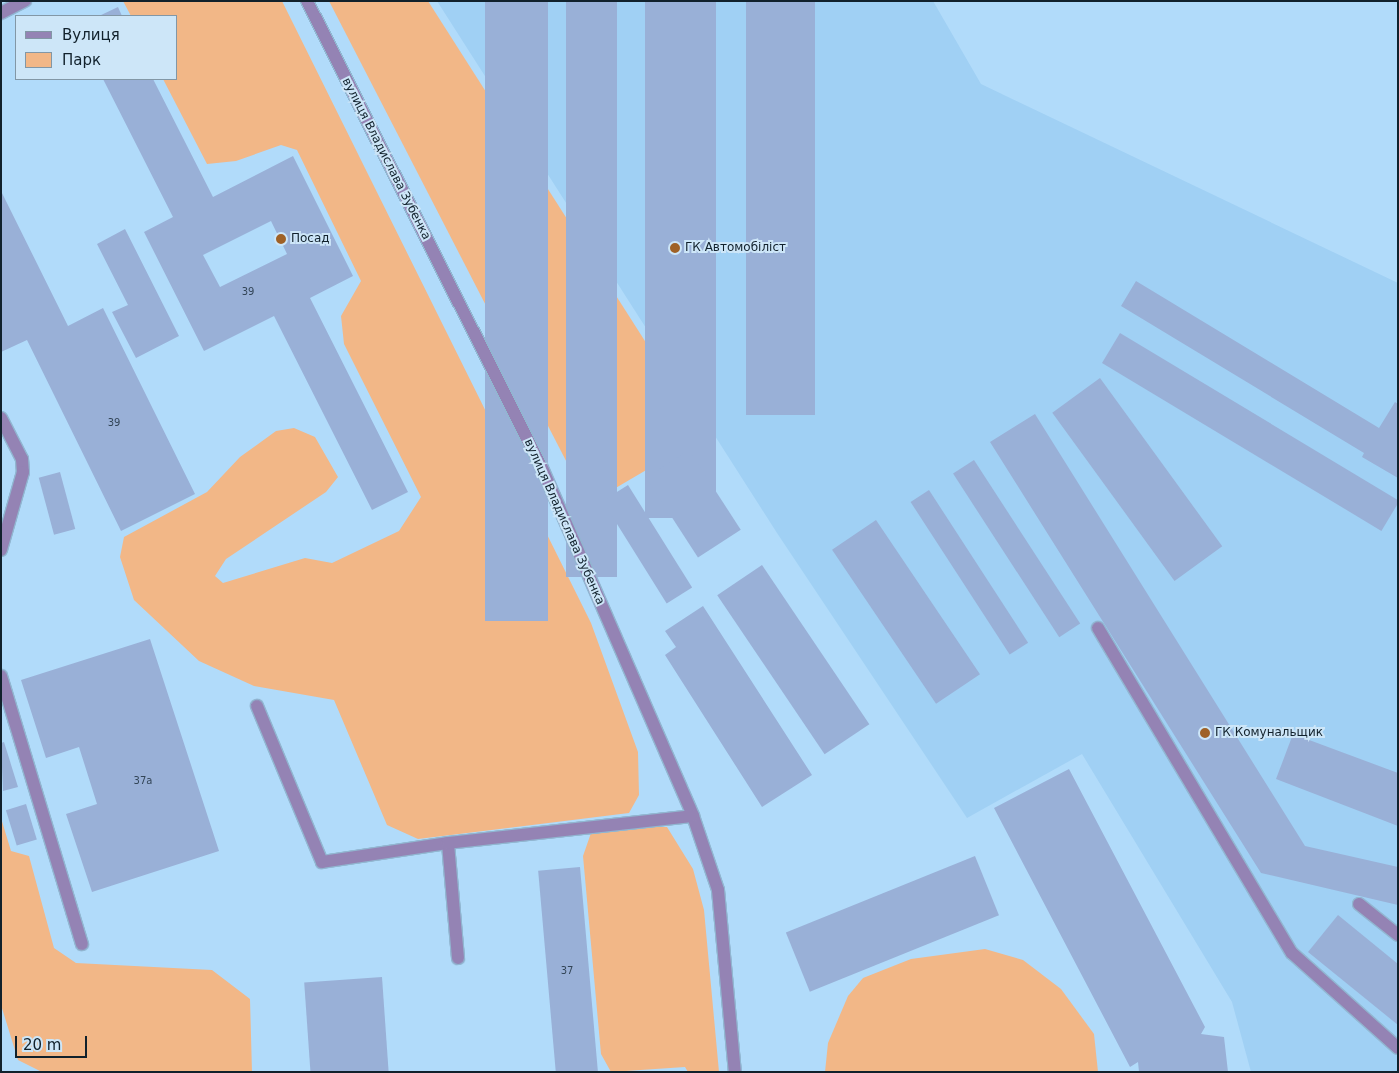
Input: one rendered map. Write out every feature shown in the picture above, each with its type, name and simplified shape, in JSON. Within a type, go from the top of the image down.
[{"type":"street","points":[[1,12],[25,1]]},
{"type":"street","name":"вулиця Владислава Зубенка","points":[[307,1],[542,468],[693,816],[718,890],[735,1072]]},
{"type":"street","points":[[1,418],[22,466],[1,550]]},
{"type":"street","points":[[1098,628],[1292,953],[1398,1048]]},
{"type":"street","points":[[1,676],[82,944]]},
{"type":"street","points":[[257,706],[322,862],[448,843],[693,816]]},
{"type":"street","points":[[448,843],[458,958]]},
{"type":"street","points":[[1359,904],[1398,935]]},
{"type":"shaded area","points":[[437,1],[933,1],[981,84],[1398,283],[1398,1072],[1251,1072],[1232,1002],[1082,754],[967,818],[777,533]]},
{"type":"green space","points":[[123,1],[282,1],[591,623],[638,752],[639,795],[629,813],[418,839],[387,825],[334,700],[254,686],[199,661],[134,600],[120,557],[124,537],[207,492],[240,457],[276,431],[294,428],[315,437],[338,477],[326,492],[226,559],[215,576],[223,583],[305,558],[332,563],[399,531],[421,497],[344,344],[341,316],[361,281],[297,150],[281,145],[236,161],[207,164],[164,80],[178,80],[178,15],[130,15]]},
{"type":"green space","points":[[329,1],[428,1],[703,432],[694,442],[602,496],[594,498],[579,486]]},
{"type":"green space","points":[[1,818],[11,851],[29,856],[54,948],[76,963],[212,970],[250,999],[252,1072],[42,1072],[18,1060],[1,1005]]},
{"type":"green space","points":[[627,827],[667,827],[693,869],[704,910],[719,1072],[688,1072],[685,1067],[611,1072],[601,1054],[583,856],[591,833]]},
{"type":"green space","points":[[985,949],[1023,960],[1061,989],[1094,1034],[1098,1072],[825,1072],[828,1043],[848,996],[863,978],[911,959]]},
{"type":"building","points":[[485,1],[548,1],[548,621],[485,621]]},
{"type":"building","points":[[566,1],[617,1],[617,577],[566,577]]},
{"type":"building","points":[[645,1],[716,1],[716,518],[645,518]]},
{"type":"building","points":[[746,1],[815,1],[815,415],[746,415]]},
{"type":"building","points":[[118,7],[122,15],[101,15]]},
{"type":"building","points":[[104,80],[154,80],[213,197],[293,156],[353,276],[310,298],[408,492],[372,510],[274,316],[204,351],[144,232],[173,217]],"holes":[[[271,221],[287,254],[220,287],[203,255]]]},
{"type":"building","points":[[1,191],[68,326],[103,308],[195,494],[121,531],[27,340],[1,352]]},
{"type":"building","points":[[125,229],[179,336],[136,358],[112,312],[128,305],[97,244]]},
{"type":"building","points":[[1136,281],[1379,428],[1395,402],[1398,404],[1398,478],[1362,457],[1364,453],[1121,306]]},
{"type":"building","points":[[1120,333],[1398,500],[1398,503],[1381,531],[1102,363]]},
{"type":"building","points":[[1100,378],[1222,546],[1175,581],[1052,413]]},
{"type":"building","name":"ГК Комунальщик","points":[[1035,414],[1305,846],[1398,867],[1398,905],[1261,873],[990,442]]},
{"type":"building","points":[[689,450],[741,530],[698,557],[646,478]]},
{"type":"building","points":[[974,460],[1080,624],[1059,637],[953,474]]},
{"type":"building","points":[[60,472],[75,529],[54,535],[39,478]]},
{"type":"building","points":[[628,485],[692,588],[667,604],[603,501]]},
{"type":"building","points":[[929,490],[1028,643],[1010,655],[911,502]]},
{"type":"building","points":[[876,520],[980,674],[936,704],[832,550]]},
{"type":"building","points":[[762,565],[869,724],[825,754],[717,595]]},
{"type":"building","points":[[703,606],[812,775],[762,807],[665,655],[676,647],[665,631]]},
{"type":"building","points":[[150,639],[219,851],[92,892],[66,814],[97,804],[79,747],[46,758],[21,680]]},
{"type":"building","points":[[1293,734],[1398,773],[1398,826],[1276,779]]},
{"type":"building","points":[[4,742],[18,787],[3,791],[1,743]]},
{"type":"building","points":[[1069,769],[1205,1027],[1201,1034],[1224,1037],[1228,1072],[1139,1072],[1138,1062],[1130,1067],[994,808]]},
{"type":"building","points":[[26,804],[37,839],[17,846],[6,810]]},
{"type":"building","points":[[975,856],[999,915],[810,992],[786,932]]},
{"type":"building","points":[[580,867],[598,1072],[556,1072],[538,871]]},
{"type":"building","points":[[1338,915],[1398,964],[1398,1025],[1308,952]]},
{"type":"building","points":[[382,977],[389,1072],[310,1072],[304,982]]},
{"type":"place","name":"Посад","points":[[281,239]]},
{"type":"place","name":"ГК Автомобіліст","points":[[675,248]]},
{"type":"place","name":"ГК Комунальщик","points":[[1205,733]]}]
